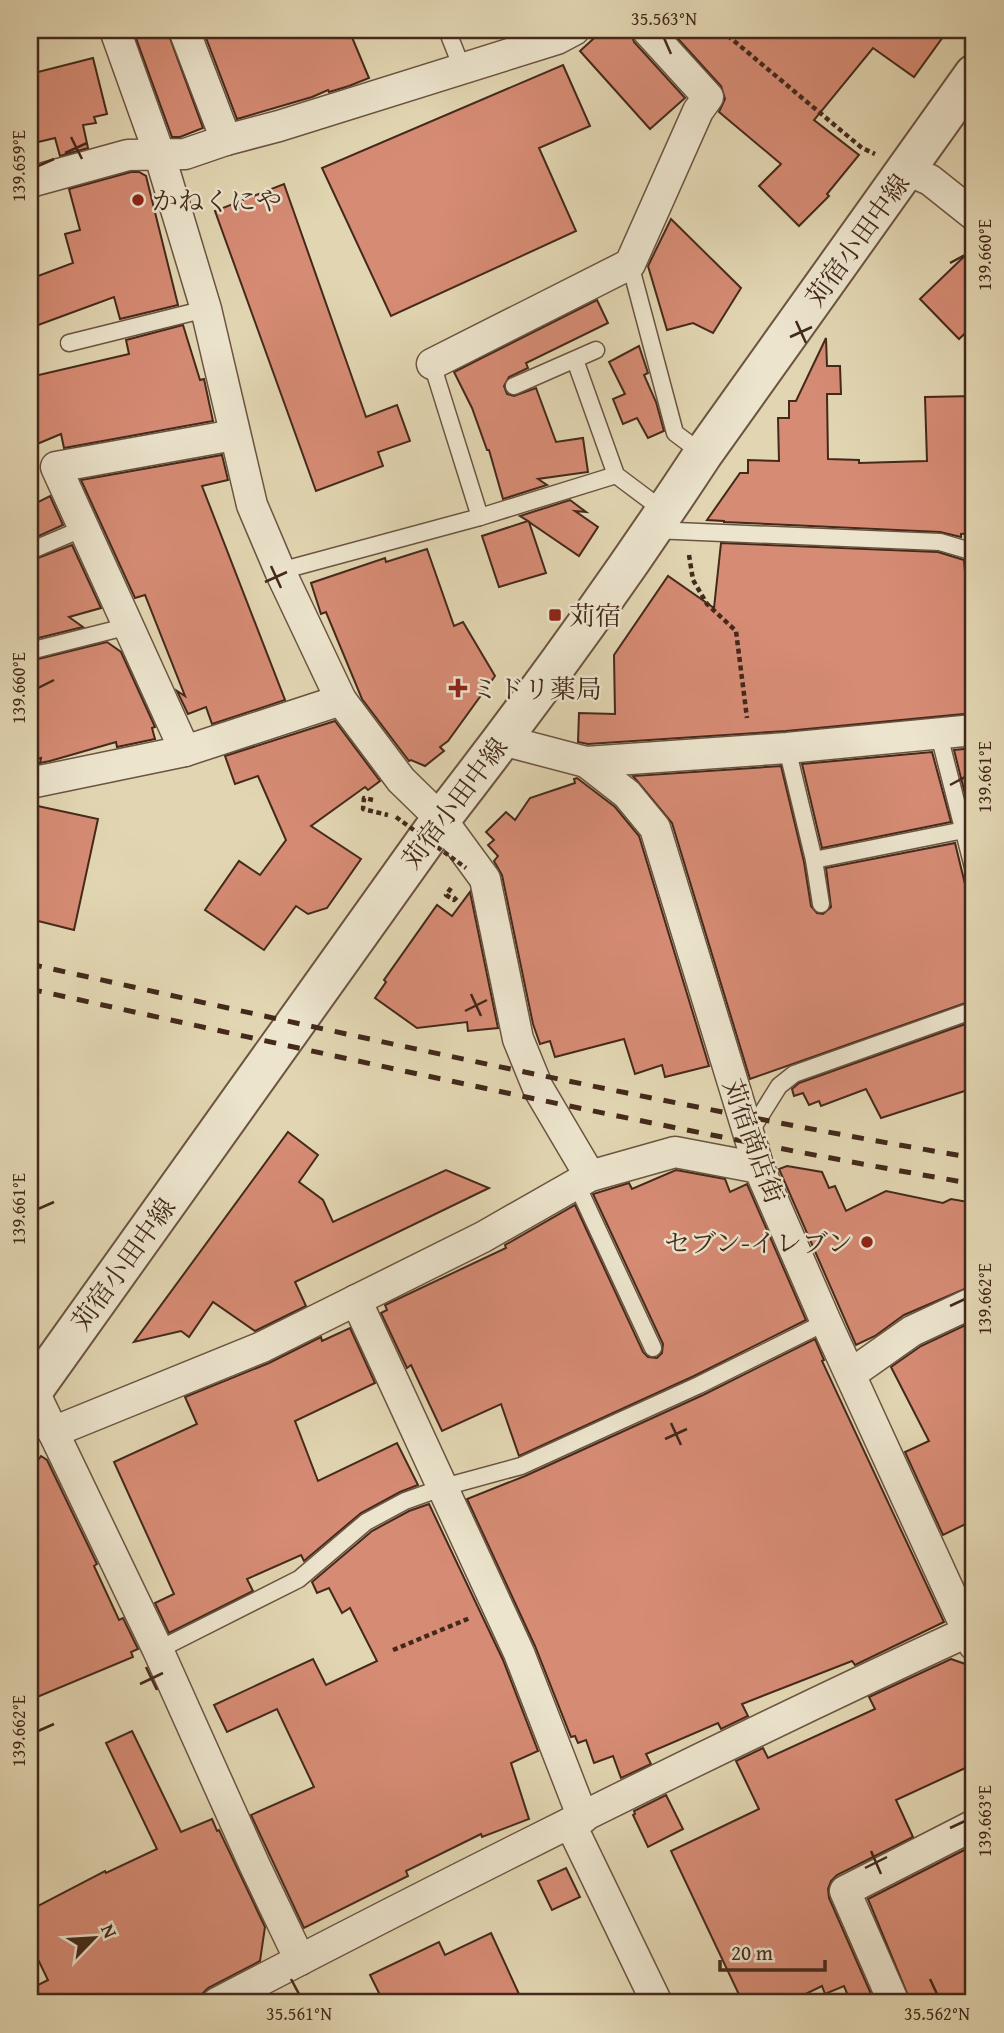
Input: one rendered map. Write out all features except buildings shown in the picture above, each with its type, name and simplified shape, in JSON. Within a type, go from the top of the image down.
[{"type":"street","points":[[115,30],[159,153],[206,309],[252,505],[341,700],[401,780],[441,819],[485,879],[519,1039],[538,1088],[583,1179]]},
{"type":"street","points":[[184,30],[226,140]]},
{"type":"street","points":[[30,181],[128,155],[185,154],[557,39],[574,30]]},
{"type":"street","points":[[432,364],[630,264],[698,111],[708,97],[647,30]]},
{"type":"street","name":"苅宿小田中線","points":[[32,1392],[441,819],[667,524],[703,454],[974,74]]},
{"type":"street","points":[[907,170],[930,180],[974,215]]},
{"type":"street","points":[[186,751],[56,467],[234,435]]},
{"type":"street","points":[[30,783],[186,751],[341,700]]},
{"type":"street","points":[[502,740],[586,762],[645,760],[974,730]]},
{"type":"street","name":"苅宿商店街","points":[[586,762],[627,794],[655,828],[759,1168],[826,1322],[971,1639]]},
{"type":"street","points":[[53,1432],[262,1347],[483,1237],[583,1179],[675,1152],[759,1168]]},
{"type":"street","points":[[356,1300],[519,1653],[577,1820],[657,2003]]},
{"type":"street","points":[[850,1374],[912,1331],[974,1302]]},
{"type":"street","points":[[32,1392],[158,1650],[300,1960]]},
{"type":"street","points":[[217,2003],[783,1718],[971,1639]]},
{"type":"street","points":[[894,2003],[845,1891],[974,1825]]},
{"type":"lane","points":[[447,30],[463,68]]},
{"type":"lane","points":[[630,264],[675,433],[703,454]]},
{"type":"lane","points":[[69,342],[206,309]]},
{"type":"lane","points":[[514,386],[596,351]]},
{"type":"lane","points":[[575,360],[616,475],[667,524],[940,542],[974,552]]},
{"type":"lane","points":[[432,364],[480,517]]},
{"type":"lane","points":[[280,571],[480,517],[616,475]]},
{"type":"lane","points":[[30,551],[84,528]]},
{"type":"lane","points":[[30,651],[129,626]]},
{"type":"lane","points":[[939,735],[969,829],[974,871]]},
{"type":"lane","points":[[787,748],[814,859],[821,904]]},
{"type":"lane","points":[[814,859],[969,829]]},
{"type":"lane","points":[[748,1136],[779,1086],[794,1074],[974,1010]]},
{"type":"lane","points":[[583,1179],[653,1348]]},
{"type":"lane","points":[[158,1650],[299,1579],[366,1522],[405,1502],[444,1487],[521,1466],[699,1385],[826,1322]]},
{"type":"path","points":[[720,30],[862,148],[907,170]]},
{"type":"path","points":[[667,524],[707,604],[736,631],[752,750]]},
{"type":"path","points":[[396,817],[466,868]]},
{"type":"path","points":[[393,1650],[498,1607]]},
{"type":"railway","points":[[30,964],[619,1091],[974,1158]]},
{"type":"railway","points":[[30,989],[619,1116],[974,1184]]},
{"type":"place","name":"かねくにや","points":[[138,200]]},
{"type":"place","name":"苅宿","points":[[555,615]]},
{"type":"place","name":"ミドリ薬局","points":[[458,688]]},
{"type":"place","name":"セブン-イレブン","points":[[867,1242]]}]
